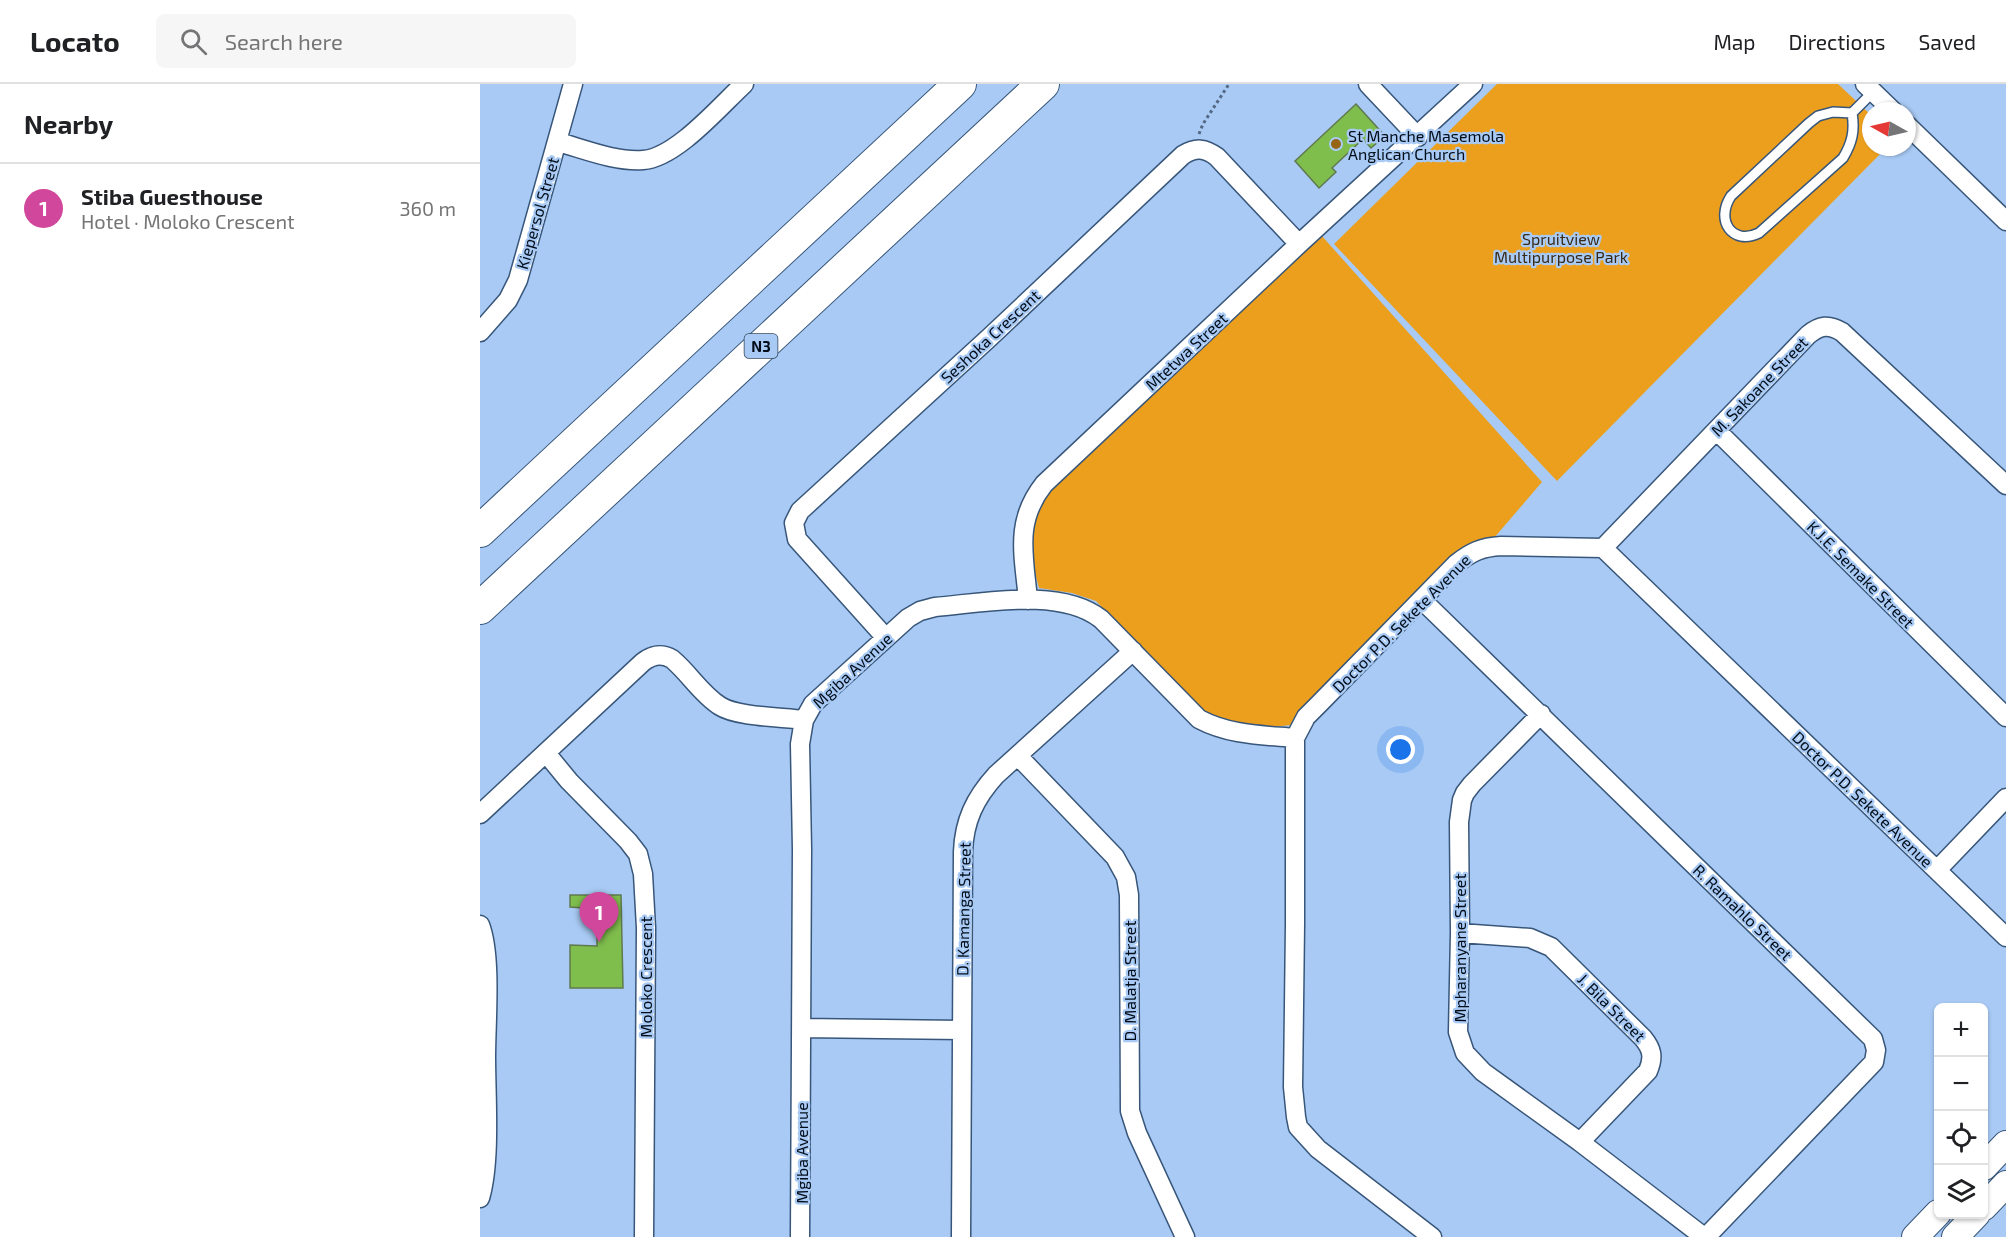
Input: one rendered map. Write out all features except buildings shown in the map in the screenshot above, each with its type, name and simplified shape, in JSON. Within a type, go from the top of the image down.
[{"type":"highway","points":[[480,531],[960,84]]},
{"type":"highway","name":"N3","points":[[480,608],[1043,84]]},
{"type":"street","name":"Kiepersol Street","points":[[480,332],[501,310],[518,280],[573,84]]},
{"type":"street","points":[[558,142],[616,157],[644,160],[653,158],[665,154],[681,143],[744,84]]},
{"type":"street","points":[[1368,84],[1418,136]]},
{"type":"street","name":"Mtetwa Street","points":[[1028,600],[1023,536],[1028,508],[1044,484],[1473,84]]},
{"type":"street","points":[[1869,88],[1884,102]]},
{"type":"street","points":[[1916,133],[2004,214]]},
{"type":"street","points":[[1201,148],[1217,157],[1299,244]]},
{"type":"street","name":"Seshoka Crescent","points":[[886,638],[797,539],[794,523],[797,514],[990,337],[1183,155],[1201,148]]},
{"type":"street","name":"M. Sakoane Street","points":[[1603,548],[1808,335],[1816,328],[1824,326],[1833,326],[1842,332],[2006,485]]},
{"type":"street","name":"K.J.E. Semake Street","points":[[1717,431],[2006,717]]},
{"type":"street","name":"Doctor P.D. Sekete Avenue","points":[[1295,738],[1306,717],[1456,564],[1476,550],[1486,547],[1603,548],[2006,937]]},
{"type":"street","name":"Mgiba Avenue","points":[[800,1237],[802,849],[800,761],[804,720],[813,704],[908,618],[928,609],[1028,600],[1063,602],[1092,611],[1199,719],[1231,732],[1295,738]]},
{"type":"street","name":"R. Ramahlo Street","points":[[1422,600],[1869,1034],[1875,1045],[1874,1062],[1705,1237]]},
{"type":"street","name":"D. Kamanga Street","points":[[961,1237],[964,834],[972,808],[996,775],[1133,651]]},
{"type":"street","points":[[480,814],[643,662],[655,656],[672,659],[710,698],[724,708],[744,714],[804,720]]},
{"type":"street","name":"Mpharanyane Street","points":[[1541,714],[1472,784],[1462,800],[1459,822],[1458,1032],[1465,1053],[1483,1072],[1705,1237]]},
{"type":"street","points":[[1295,738],[1293,1087],[1298,1127],[1318,1149],[1432,1237]]},
{"type":"street","name":"Moloko Crescent","points":[[546,753],[575,788],[628,841],[638,854],[643,874],[646,928],[644,1237]]},
{"type":"street","name":"D. Malatja Street","points":[[1018,756],[1115,857],[1126,877],[1130,895],[1130,1111],[1137,1133],[1185,1237]]},
{"type":"street","points":[[1937,870],[2006,798]]},
{"type":"street","points":[[480,925],[486,952],[483,1082],[484,1177],[480,1198]]},
{"type":"street","name":"J. Bila Street","points":[[1460,933],[1530,938],[1551,947],[1635,1029],[1650,1047],[1652,1063],[1648,1071],[1580,1142]]},
{"type":"street","points":[[802,1028],[962,1030]]},
{"type":"street","points":[[1985,1165],[2006,1144]]},
{"type":"street","points":[[1988,1203],[2006,1184]]},
{"type":"street","points":[[1915,1237],[1934,1217]]},
{"type":"street","points":[[1955,1237],[1973,1219]]},
{"type":"lane","points":[[1852,113],[1833,112],[1818,116],[1743,184],[1731,196],[1724,211],[1725,220],[1732,232],[1746,237],[1759,233],[1837,164],[1850,146],[1854,132],[1852,113],[1869,88]]},
{"type":"path","points":[[1201,148],[1198,139],[1203,124],[1229,84]]},
{"type":"green space","name":"Spruitview Multipurpose Park","points":[[1497,84],[1838,84],[1862,107],[1862,156],[1878,156],[1557,481],[1334,244]]},
{"type":"green space","points":[[1321,235],[1542,482],[1494,538],[1474,542],[1444,566],[1292,725],[1237,724],[1206,716],[1096,601],[1072,593],[1039,588],[1034,566],[1033,531],[1042,498]]},
{"type":"place","name":"St Manche Masemola Anglican Church","points":[[1336,144]]},
{"type":"place","name":"Stiba Guesthouse","points":[[599,942]]}]
